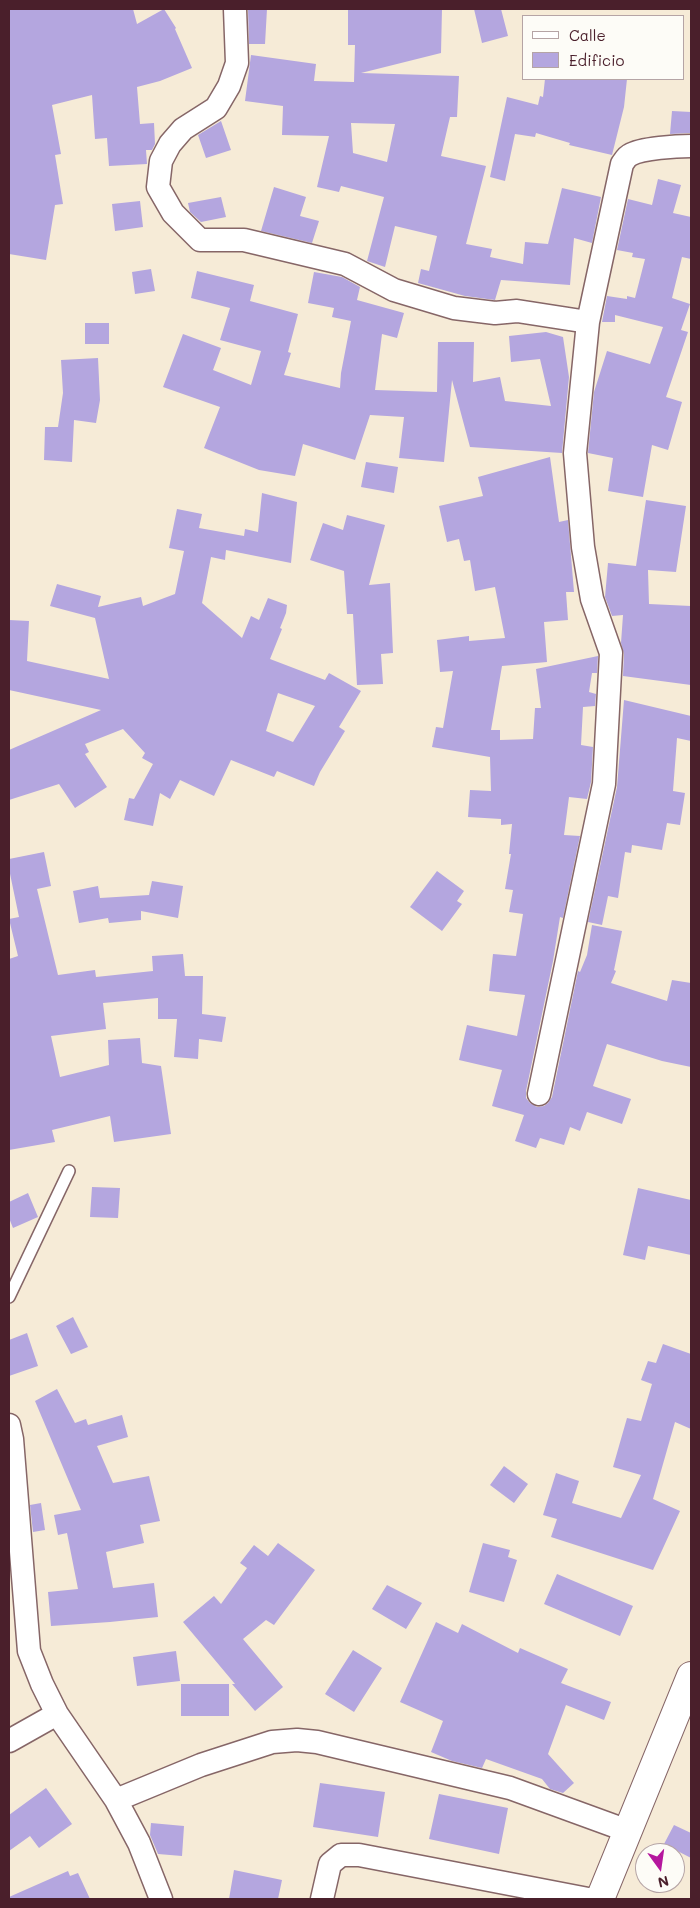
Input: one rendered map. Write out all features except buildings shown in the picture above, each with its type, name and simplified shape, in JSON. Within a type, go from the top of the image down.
[{"type":"main road","points":[[600,1899],[690,1683]]},
{"type":"street","points":[[235,9],[237,63],[229,86],[216,108],[183,129],[170,144],[161,161],[158,187],[173,213],[200,240],[244,240],[345,264],[394,290],[454,308],[495,313],[517,310],[588,322]]},
{"type":"street","points":[[539,1094],[604,784],[611,653],[592,600],[583,547],[575,453],[588,322],[622,164],[630,155],[645,150],[691,146]]},
{"type":"street","points":[[9,1425],[12,1439],[29,1651],[42,1684],[57,1714],[116,1800],[139,1843],[161,1899]]},
{"type":"street","points":[[9,1741],[57,1714]]},
{"type":"street","points":[[116,1800],[201,1765],[272,1742],[297,1740],[317,1742],[510,1788],[628,1832]]},
{"type":"street","points":[[322,1899],[330,1864],[341,1855],[359,1855],[588,1899]]},
{"type":"lane","points":[[9,1297],[69,1171]]}]
